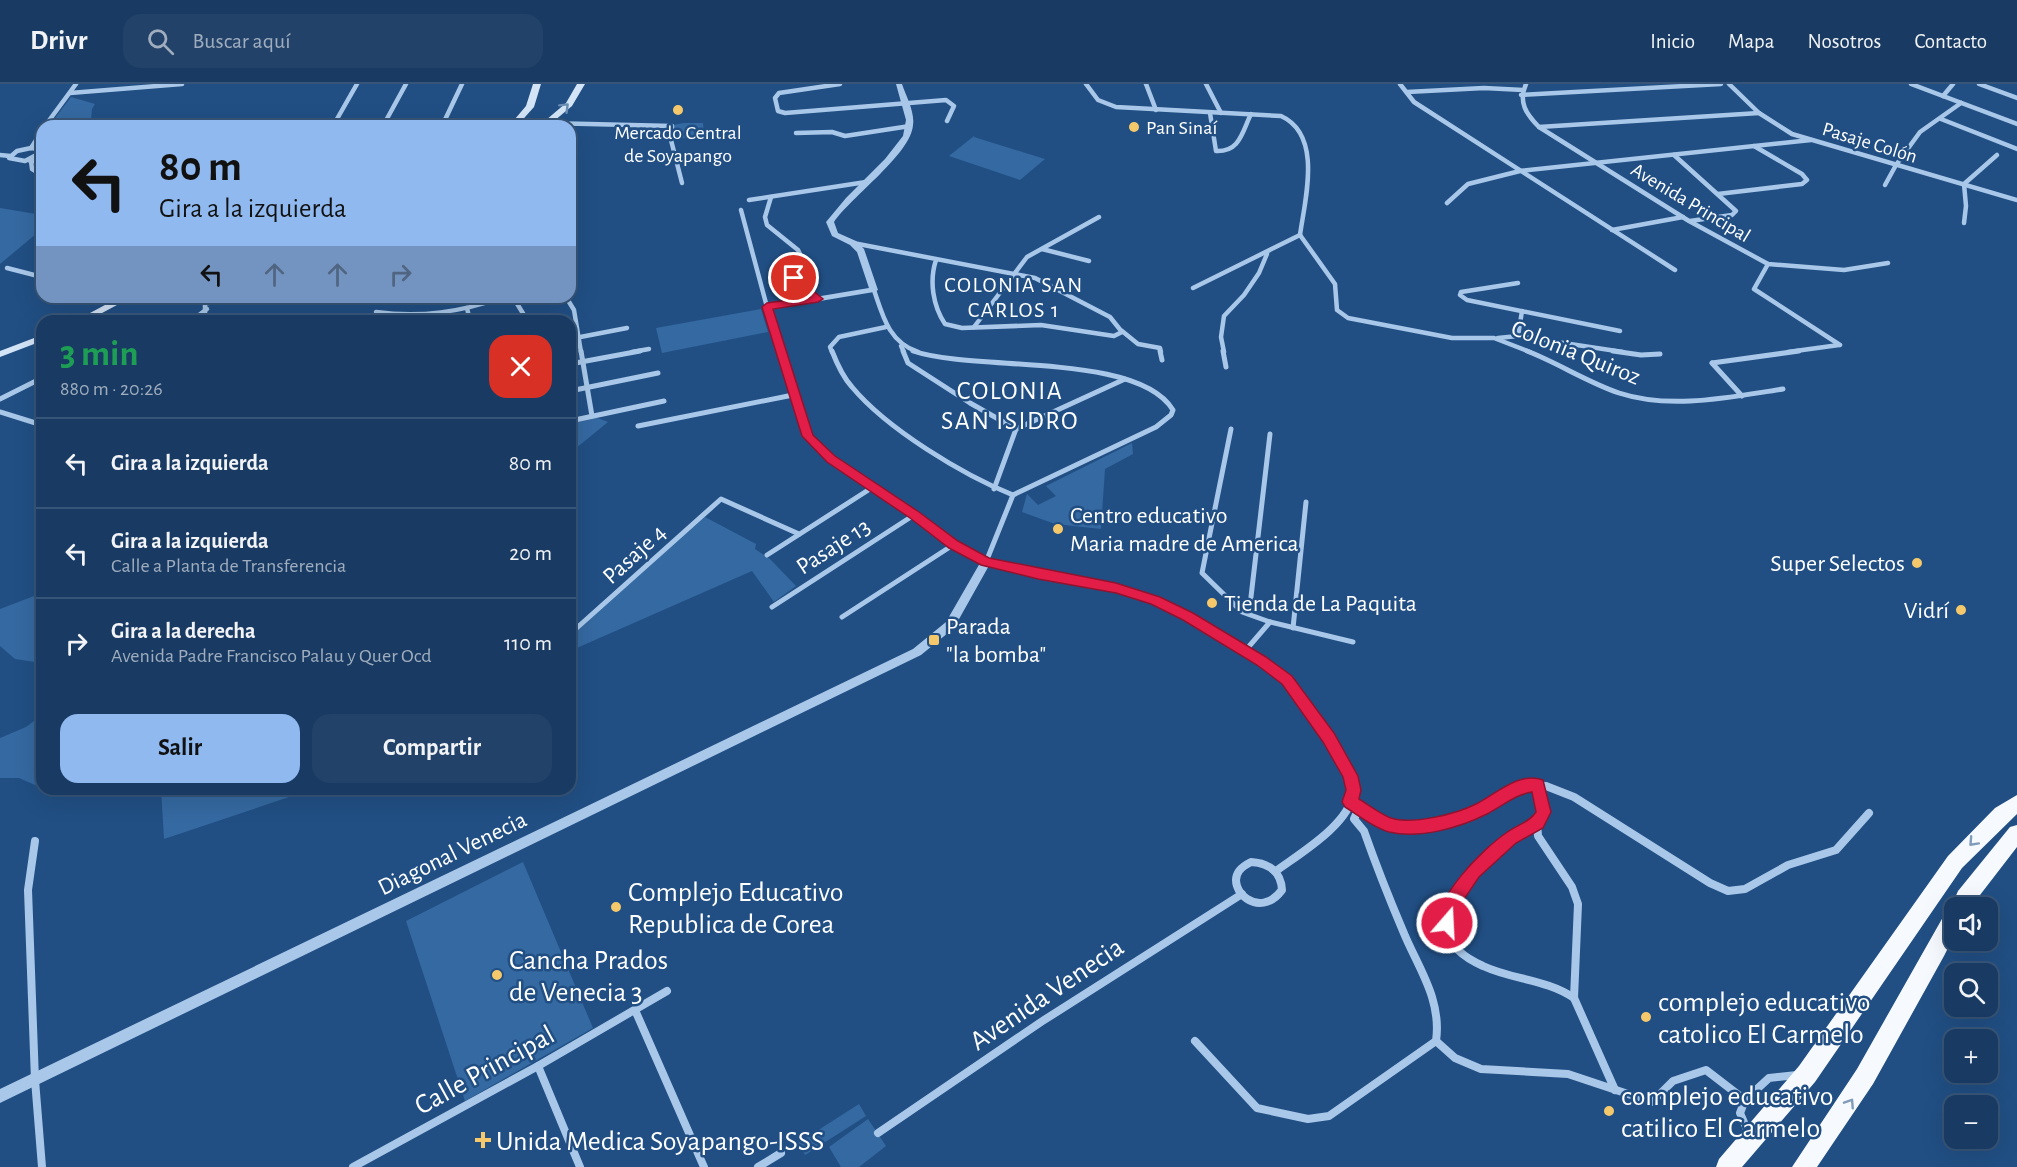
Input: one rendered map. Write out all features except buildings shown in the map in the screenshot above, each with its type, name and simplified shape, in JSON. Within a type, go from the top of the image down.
[{"type":"highway","points":[[1727,1167],[1807,1074],[1955,862],[1977,837],[2017,803]]},
{"type":"highway","points":[[1965,897],[2017,833]]},
{"type":"highway","points":[[1803,1167],[1836,1124],[1863,1083],[1944,935]]},
{"type":"main road","points":[[518,120],[530,107],[537,84]]},
{"type":"main road","points":[[551,120],[569,104],[581,84]]},
{"type":"main road","points":[[91,315],[113,303]]},
{"type":"main road","points":[[0,354],[36,340]]},
{"type":"street","points":[[50,120],[76,84]]},
{"type":"street","points":[[70,93],[182,84]]},
{"type":"street","points":[[336,120],[357,84]]},
{"type":"street","points":[[386,120],[406,84]]},
{"type":"street","points":[[445,120],[462,84]]},
{"type":"street","points":[[840,84],[786,90],[774,98],[778,111],[786,113],[946,100],[954,106],[947,121]]},
{"type":"street","points":[[899,84],[910,126],[909,132],[897,150],[830,222],[836,234],[853,243],[1035,278],[1110,317],[1138,344],[1160,348],[1162,360]]},
{"type":"street","points":[[1086,84],[1089,93],[1104,103],[1116,107],[1281,116],[1294,123],[1306,147],[1307,185],[1300,236],[1194,288]]},
{"type":"street","points":[[1146,84],[1156,110]]},
{"type":"street","points":[[1206,84],[1221,113]]},
{"type":"street","points":[[1400,84],[1414,102],[1675,270]]},
{"type":"street","points":[[1522,92],[1526,84]]},
{"type":"street","points":[[1407,92],[1484,88],[1522,92],[1721,84]]},
{"type":"street","name":"Pasaje Colón","points":[[1729,84],[1759,113],[1792,134],[2017,200]]},
{"type":"street","points":[[1911,84],[2017,124]]},
{"type":"street","points":[[1943,96],[1953,84]]},
{"type":"street","points":[[1979,84],[2017,98]]},
{"type":"street","name":"Avenida Principal","points":[[1522,92],[1525,115],[1539,127],[1689,221],[1768,264],[1844,270],[1888,262]]},
{"type":"street","points":[[1885,185],[1896,165],[1920,132],[1961,103]]},
{"type":"street","points":[[1210,112],[1216,151],[1222,152],[1229,151],[1236,146],[1251,114]]},
{"type":"street","points":[[1539,127],[1759,113]]},
{"type":"street","points":[[1941,119],[2017,149]]},
{"type":"street","points":[[576,125],[672,126],[671,140],[682,183]]},
{"type":"street","points":[[796,134],[832,132],[851,136],[910,126]]},
{"type":"street","points":[[31,148],[36,140]]},
{"type":"street","points":[[1447,203],[1468,184],[1520,171],[1811,140]]},
{"type":"street","points":[[1718,194],[1802,184],[1807,180],[1802,174],[1754,146]]},
{"type":"street","points":[[1,156],[10,156],[17,151],[36,149]]},
{"type":"street","points":[[1674,155],[1734,209],[1735,213],[1689,221]]},
{"type":"street","points":[[1964,223],[1966,206],[1964,184],[1997,155]]},
{"type":"street","points":[[10,156],[9,158],[14,161],[36,162]]},
{"type":"street","points":[[29,161],[36,156]]},
{"type":"street","points":[[29,161],[32,169],[36,171]]},
{"type":"street","points":[[749,200],[866,182]]},
{"type":"street","points":[[771,197],[765,218],[767,225],[798,250],[800,254],[790,271],[798,285],[818,299]]},
{"type":"street","points":[[741,210],[767,307],[807,436],[831,459],[914,515],[953,545],[986,562],[1116,588],[1155,601],[1188,616],[1287,680],[1316,719],[1350,776],[1353,790],[1350,802],[1338,819],[1319,838],[1276,871]]},
{"type":"street","points":[[974,327],[1027,257],[1099,217]]},
{"type":"street","points":[[1612,230],[1683,217]]},
{"type":"street","name":"Colonia Quiroz","points":[[1300,236],[1335,284],[1337,310],[1348,318],[1452,338],[1494,338],[1558,363],[1594,383],[1619,393],[1645,399],[1706,400],[1784,389]]},
{"type":"street","points":[[853,243],[861,251],[888,332],[902,346],[921,354],[940,358],[1075,371],[1125,379],[1164,399],[1173,410],[1171,415],[1156,427],[1013,495],[994,489],[901,429],[854,391],[845,379],[830,347],[839,337],[886,327]]},
{"type":"street","points":[[1041,248],[1089,261]]},
{"type":"street","points":[[1226,367],[1221,338],[1224,316],[1244,295],[1260,273],[1266,254]]},
{"type":"street","points":[[936,260],[931,270],[938,316],[945,324],[962,328],[1041,325],[1114,336],[1122,333],[1121,330]]},
{"type":"street","points":[[1742,396],[1712,363],[1840,345],[1754,289],[1768,264]]},
{"type":"street","points":[[7,268],[36,275]]},
{"type":"street","points":[[1518,284],[1461,292],[1460,296],[1467,300],[1620,331]]},
{"type":"street","points":[[767,307],[874,290]]},
{"type":"street","points":[[206,303],[206,315]]},
{"type":"street","points":[[197,315],[207,306],[232,303]]},
{"type":"street","points":[[436,315],[486,303]]},
{"type":"street","points":[[467,309],[468,315]]},
{"type":"street","points":[[1518,336],[1522,311]]},
{"type":"street","points":[[376,312],[394,315]]},
{"type":"street","points":[[576,321],[592,416]]},
{"type":"street","points":[[576,338],[627,328]]},
{"type":"street","points":[[1494,338],[1518,336],[1641,355],[1660,354]]},
{"type":"street","points":[[902,346],[908,363],[970,403],[1016,429]]},
{"type":"street","points":[[576,363],[650,349]]},
{"type":"street","points":[[576,390],[658,373]]},
{"type":"street","points":[[994,489],[1016,429],[1125,379]]},
{"type":"street","points":[[0,399],[36,381]]},
{"type":"street","points":[[638,426],[793,395]]},
{"type":"street","points":[[576,420],[664,401]]},
{"type":"street","points":[[0,412],[36,423]]},
{"type":"street","points":[[1232,429],[1202,573],[1242,612],[1270,622],[1353,642]]},
{"type":"street","points":[[1248,614],[1270,434]]},
{"type":"street","points":[[767,555],[873,487]]},
{"type":"street","name":"Diagonal Venecia","points":[[0,1096],[917,652],[950,625],[986,562],[1013,495]]},
{"type":"street","name":"Pasaje 4","points":[[576,629],[721,499],[799,534]]},
{"type":"street","points":[[1293,628],[1306,502]]},
{"type":"street","name":"Pasaje 13","points":[[772,607],[914,515]]},
{"type":"street","points":[[842,617],[953,545]]},
{"type":"street","points":[[1245,651],[1270,622]]},
{"type":"street","points":[[1350,802],[1390,825],[1436,824],[1467,816],[1517,788],[1538,785],[1556,788],[1574,797],[1710,884],[1728,891],[1745,889],[1788,865],[1836,850],[1869,813]]},
{"type":"street","points":[[1538,785],[1544,812],[1537,824],[1511,838],[1474,872],[1448,909],[1448,933],[1460,953],[1477,963],[1503,973],[1554,986],[1574,998]]},
{"type":"street","points":[[1195,1041],[1257,1108],[1308,1119],[1329,1116],[1436,1041],[1438,1028],[1433,995],[1385,890],[1364,831],[1354,819],[1359,808]]},
{"type":"street","points":[[1537,824],[1538,836],[1572,887],[1578,904],[1574,998],[1615,1090]]},
{"type":"street","points":[[35,841],[28,890],[35,1080],[42,1167]]},
{"type":"street","points":[[1256,862],[1267,864],[1276,871],[1282,885],[1277,898],[1268,903],[1257,903],[1242,894],[1236,880],[1242,867],[1256,862]]},
{"type":"street","name":"Avenida Venecia","points":[[878,1133],[1041,1022],[1242,894]]},
{"type":"street","name":"Calle Principal","points":[[354,1167],[538,1066],[667,991]]},
{"type":"street","points":[[635,1010],[704,1167]]},
{"type":"street","points":[[1436,1041],[1455,1058],[1481,1069],[1568,1074],[1652,1102],[1673,1081],[1706,1070],[1746,1100]]},
{"type":"street","points":[[538,1066],[580,1167]]},
{"type":"street","points":[[1752,1140],[1740,1113],[1746,1100],[1769,1078],[1807,1074]]},
{"type":"street","points":[[758,1167],[781,1153]]},
{"type":"shaded area","points":[[71,97],[95,104],[91,120],[54,120]]},
{"type":"shaded area","points":[[703,123],[704,135],[671,140],[673,125]]},
{"type":"shaded area","points":[[974,136],[1045,159],[1020,180],[949,156]]},
{"type":"shaded area","points":[[0,208],[36,214],[36,234],[0,264]]},
{"type":"shaded area","points":[[761,309],[768,332],[662,353],[656,328]]},
{"type":"shaded area","points":[[592,416],[608,422],[576,448],[576,420]]},
{"type":"shaded area","points":[[1132,443],[1133,454],[1105,469],[1101,529],[1055,524],[1022,512],[1027,494],[1038,505],[1056,496],[1046,486]]},
{"type":"shaded area","points":[[705,517],[756,544],[755,549],[770,559],[796,586],[774,602],[752,571],[576,648],[576,628]]},
{"type":"shaded area","points":[[36,595],[36,662],[15,659],[0,646],[0,609]]},
{"type":"shaded area","points":[[36,720],[36,785],[19,778],[0,778],[0,738],[26,727]]},
{"type":"shaded area","points":[[161,795],[295,795],[164,839]]},
{"type":"shaded area","name":"Cancha Prados de Venecia 3","points":[[523,862],[593,1028],[465,1101],[406,921]]},
{"type":"shaded area","points":[[859,1104],[866,1116],[805,1155],[798,1143]]},
{"type":"shaded area","points":[[868,1119],[886,1146],[859,1167],[841,1167],[829,1147]]},
{"type":"place","name":"Mercado Central de Soyapango","points":[[678,110]]},
{"type":"place","name":"Pan Sinaí","points":[[1134,127]]},
{"type":"place","name":"Centro educativo Maria madre de America","points":[[1058,529]]},
{"type":"place","name":"Super Selectos","points":[[1917,563]]},
{"type":"place","name":"Tienda de La Paquita","points":[[1212,603]]},
{"type":"place","name":"Vidrí","points":[[1961,610]]},
{"type":"place","name":"Parada \"la bomba\"","points":[[934,640]]},
{"type":"place","name":"Complejo Educativo Republica de Corea","points":[[616,907]]},
{"type":"place","name":"Cancha Prados de Venecia 3","points":[[497,975]]},
{"type":"place","name":"complejo educativo catolico El Carmelo","points":[[1646,1017]]},
{"type":"place","name":"complejo educativo catilico El Carmelo","points":[[1609,1111]]},
{"type":"place","name":"Unida Medica Soyapango-ISSS","points":[[483,1140]]},
{"type":"district","name":"COLONIA SAN CARLOS 1","points":[[1014,296]]},
{"type":"district","name":"COLONIA SAN ISIDRO","points":[[1010,405]]},
{"type":"route","points":[[794,278],[798,285],[818,299],[767,307],[807,436],[831,459],[914,515],[953,545],[986,562],[1116,588],[1155,601],[1188,616],[1262,661],[1287,680],[1329,737],[1350,776],[1353,790],[1350,802],[1390,825],[1418,826],[1459,819],[1517,788],[1538,785],[1544,812],[1537,824],[1511,838],[1474,872],[1448,909],[1447,923]]}]
